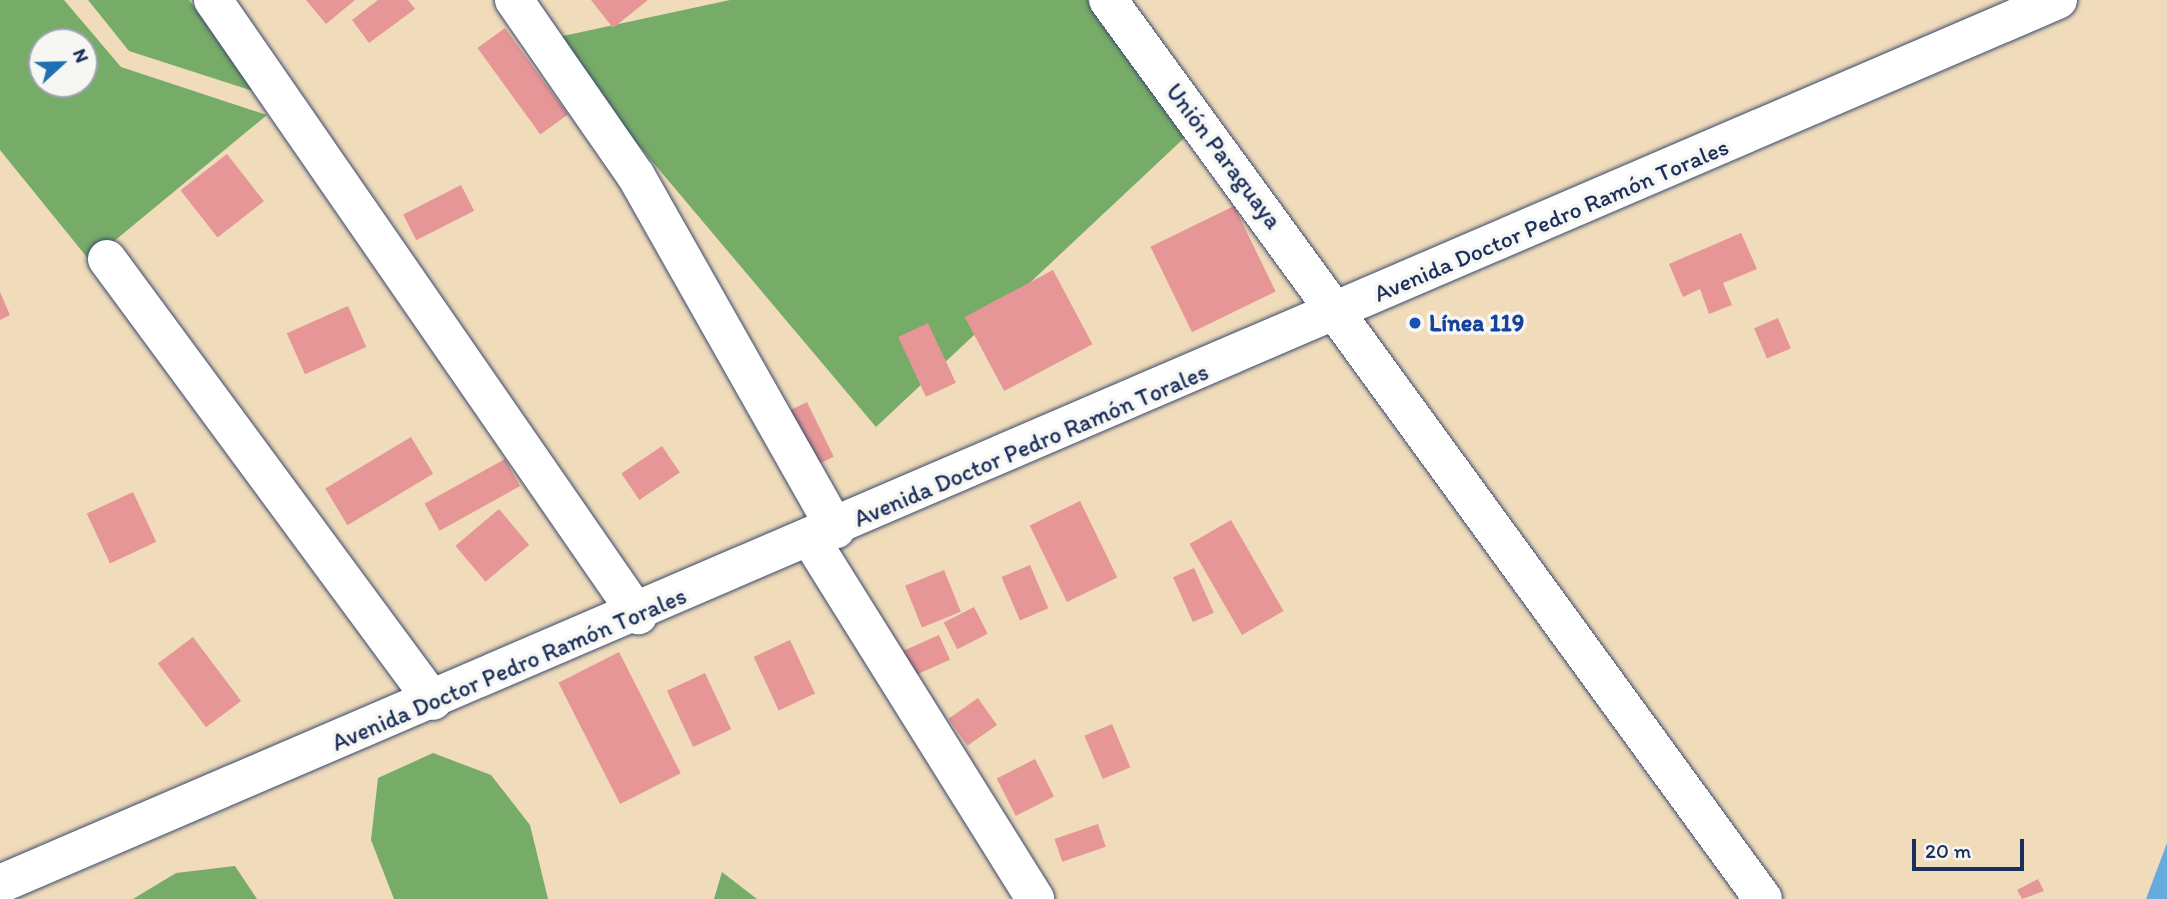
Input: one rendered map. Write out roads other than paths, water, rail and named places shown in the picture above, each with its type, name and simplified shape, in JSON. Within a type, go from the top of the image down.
[{"type":"street","points":[[213,0],[638,615]]},
{"type":"street","points":[[514,0],[636,176],[824,535],[1035,899]]},
{"type":"street","name":"Unión Paraguaya","points":[[1108,0],[1340,312],[1763,899]]},
{"type":"street","name":"Avenida Doctor Pedro Ramón Torales","points":[[0,884],[638,615],[2058,0]]},
{"type":"street","points":[[107,259],[433,701]]},
{"type":"water","points":[[2167,843],[2167,899],[2146,899]]},
{"type":"place","name":"Línea 119","points":[[1415,323]]}]
